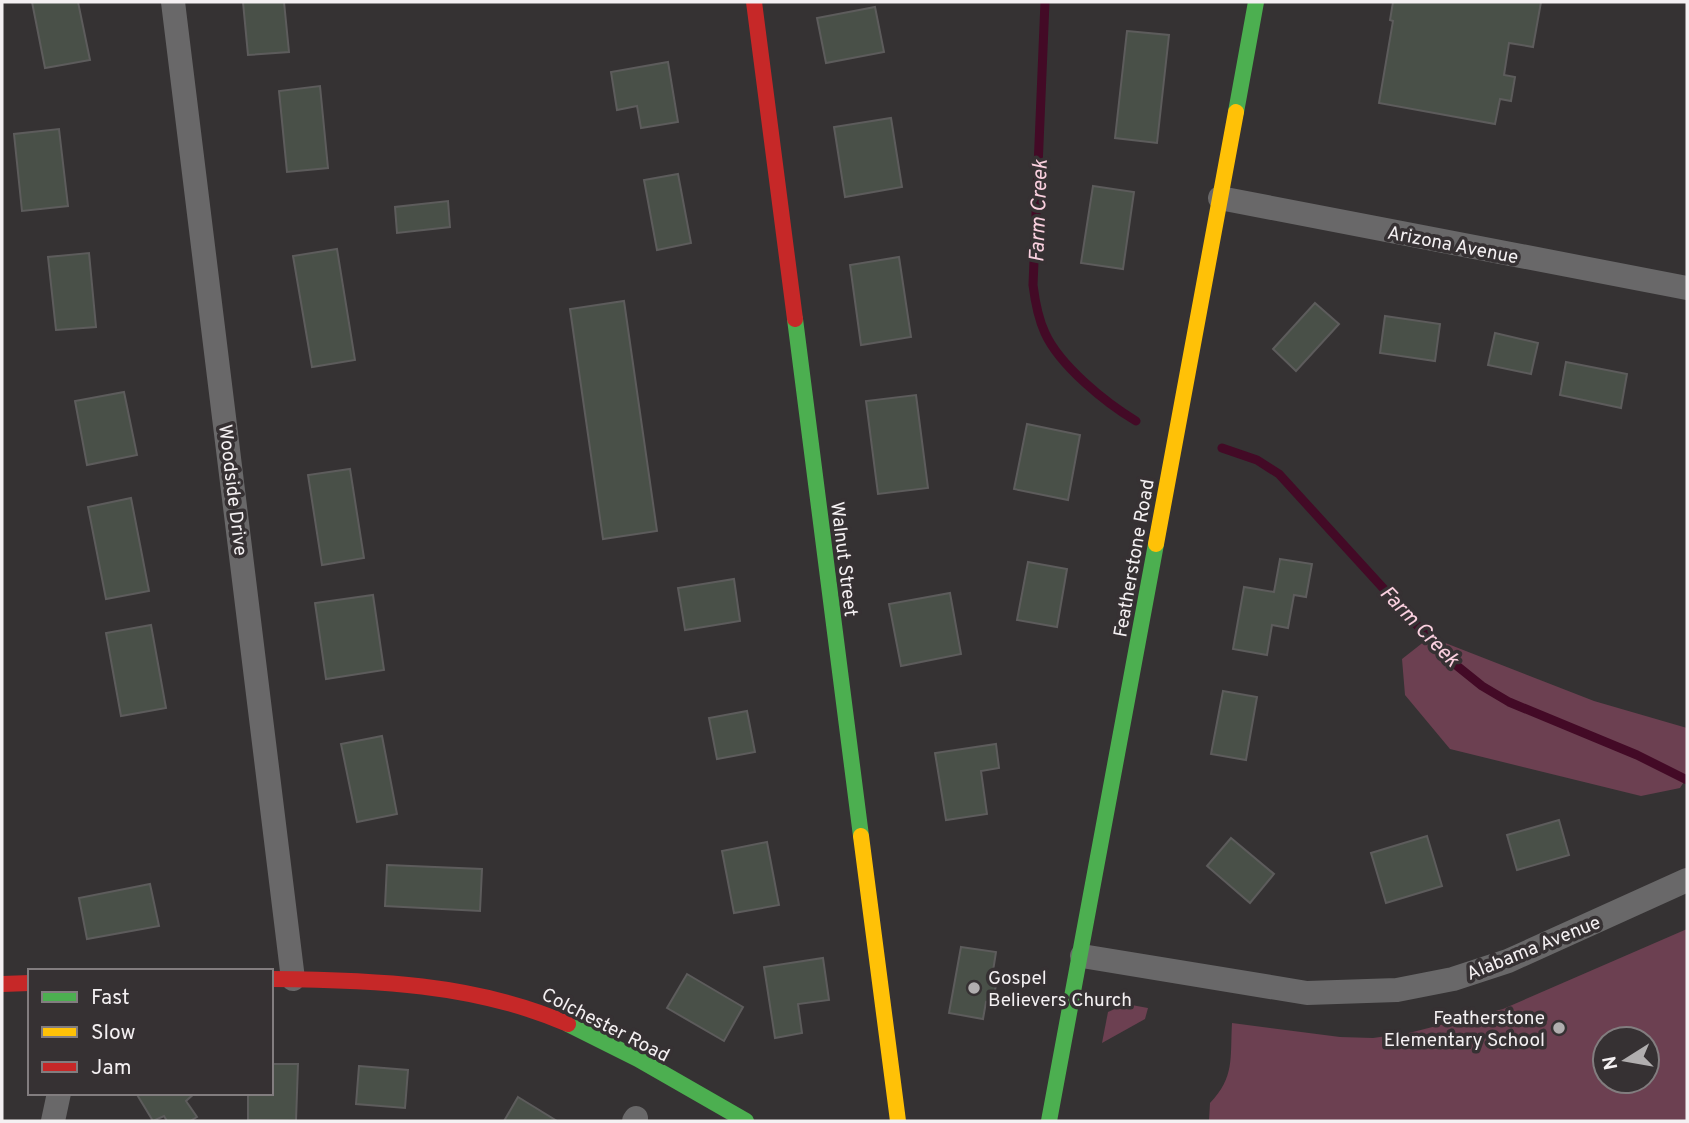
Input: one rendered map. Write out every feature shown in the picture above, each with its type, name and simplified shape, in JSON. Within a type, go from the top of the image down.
[{"type":"street","name":"Woodside Drive","points":[[173,2],[282,979]]},
{"type":"street","name":"Walnut Street","points":[[754,2],[898,1121]]},
{"type":"street","name":"Featherstone Road","points":[[1049,1121],[1082,956],[1255,2]]},
{"type":"street","name":"Arizona Avenue","points":[[1220,198],[1687,288]]},
{"type":"street","name":"Alabama Avenue","points":[[1082,956],[1307,993],[1397,990],[1453,979],[1508,961],[1687,880]]},
{"type":"street","name":"Colchester Road","points":[[282,979],[432,988],[485,996],[525,1007],[586,1034],[746,1121]]},
{"type":"street","points":[[2,984],[28,983]]},
{"type":"street","points":[[53,1121],[59,1095]]},
{"type":"shaded area","points":[[1430,637],[1594,701],[1687,728],[1687,777],[1680,788],[1641,796],[1450,749],[1405,695],[1402,659]]},
{"type":"shaded area","name":"Featherstone Elementary School","points":[[1687,929],[1687,1121],[1209,1121],[1210,1103],[1224,1084],[1230,1066],[1232,1023],[1340,1037],[1373,1038],[1409,1033],[1503,1009]]},
{"type":"shaded area","points":[[1126,1004],[1148,1008],[1145,1019],[1102,1043],[1108,1012]]},
{"type":"building","points":[[32,2],[78,2],[90,60],[45,68]]},
{"type":"building","points":[[243,2],[284,2],[289,52],[248,55]]},
{"type":"building","points":[[1393,2],[1541,2],[1533,47],[1509,43],[1504,75],[1515,77],[1511,101],[1500,99],[1495,124],[1379,103],[1393,21],[1390,20]]},
{"type":"building","points":[[875,7],[884,52],[826,63],[817,18]]},
{"type":"building","points":[[1127,31],[1169,35],[1157,143],[1115,138]]},
{"type":"building","points":[[668,62],[678,122],[641,128],[637,106],[617,110],[611,72]]},
{"type":"building","points":[[320,86],[328,168],[287,172],[279,91]]},
{"type":"building","points":[[891,118],[902,187],[845,197],[834,127]]},
{"type":"building","points":[[59,129],[68,206],[22,211],[14,134]]},
{"type":"building","points":[[678,174],[691,243],[657,250],[644,180]]},
{"type":"building","points":[[1093,186],[1134,192],[1123,269],[1081,263]]},
{"type":"building","points":[[448,201],[450,227],[397,233],[395,207]]},
{"type":"building","points":[[337,249],[355,360],[312,367],[293,256]]},
{"type":"building","points":[[89,253],[96,327],[56,330],[48,257]]},
{"type":"building","points":[[899,257],[911,337],[861,345],[850,265]]},
{"type":"building","points":[[624,301],[657,531],[603,539],[570,309]]},
{"type":"building","points":[[1315,303],[1339,324],[1296,371],[1273,349]]},
{"type":"building","points":[[1385,316],[1440,324],[1435,361],[1380,353]]},
{"type":"building","points":[[1495,333],[1538,343],[1531,374],[1488,365]]},
{"type":"building","points":[[1566,362],[1627,374],[1621,408],[1560,395]]},
{"type":"building","points":[[124,392],[137,455],[87,465],[75,401]]},
{"type":"building","points":[[916,395],[928,488],[878,494],[866,401]]},
{"type":"building","points":[[1027,424],[1080,435],[1068,500],[1014,489]]},
{"type":"building","points":[[350,469],[364,558],[322,565],[308,475]]},
{"type":"building","points":[[131,498],[149,591],[106,599],[88,507]]},
{"type":"building","points":[[1280,559],[1312,564],[1306,597],[1294,595],[1288,628],[1272,625],[1267,655],[1233,649],[1244,587],[1274,592]]},
{"type":"building","points":[[1028,562],[1067,569],[1057,627],[1017,620]]},
{"type":"building","points":[[734,579],[740,621],[685,630],[678,588]]},
{"type":"building","points":[[950,593],[961,654],[901,666],[889,604]]},
{"type":"building","points":[[373,595],[384,670],[326,679],[315,603]]},
{"type":"building","points":[[151,625],[166,708],[121,716],[106,633]]},
{"type":"building","points":[[1223,691],[1257,697],[1246,760],[1211,754]]},
{"type":"building","points":[[747,711],[755,752],[717,759],[709,718]]},
{"type":"building","points":[[382,736],[397,814],[357,822],[341,744]]},
{"type":"building","points":[[996,744],[999,768],[981,771],[987,814],[946,820],[935,753]]},
{"type":"building","points":[[1559,820],[1569,855],[1517,870],[1507,835]]},
{"type":"building","points":[[1427,836],[1442,886],[1386,903],[1371,853]]},
{"type":"building","points":[[1231,838],[1274,874],[1250,903],[1207,866]]},
{"type":"building","points":[[767,842],[779,905],[734,913],[722,851]]},
{"type":"building","points":[[387,865],[482,869],[480,911],[385,906]]},
{"type":"building","points":[[150,884],[159,926],[87,939],[79,898]]},
{"type":"building","name":"Gospel Believers Church","points":[[961,947],[996,952],[993,971],[998,972],[993,1003],[986,1002],[983,1019],[949,1013]]},
{"type":"building","points":[[823,958],[829,1000],[798,1004],[802,1033],[775,1038],[764,967]]},
{"type":"building","points":[[687,974],[743,1007],[724,1041],[667,1008]]},
{"type":"building","points":[[273,1064],[298,1064],[296,1121],[248,1120],[248,1095],[273,1095]]},
{"type":"building","points":[[359,1066],[408,1070],[405,1108],[356,1104]]},
{"type":"building","points":[[137,1095],[193,1095],[186,1101],[197,1117],[190,1121],[167,1121],[164,1116],[153,1121]]},
{"type":"building","points":[[518,1097],[557,1121],[504,1121]]},
{"type":"waterway","name":"Farm Creek","points":[[1045,2],[1033,285],[1037,309],[1052,346],[1072,371],[1098,394],[1136,421]]},
{"type":"waterway","name":"Farm Creek","points":[[1222,448],[1257,460],[1279,474],[1446,657],[1482,686],[1509,702],[1637,755],[1687,780]]},
{"type":"traffic: fast","points":[[1236,112],[1256,2]]},
{"type":"traffic: fast","points":[[795,319],[861,836]]},
{"type":"traffic: fast","points":[[1049,1121],[1156,544]]},
{"type":"traffic: fast","points":[[568,1024],[638,1059],[746,1121]]},
{"type":"traffic: slow","points":[[1156,544],[1236,112]]},
{"type":"traffic: slow","points":[[861,836],[898,1121]]},
{"type":"traffic: jam","points":[[754,2],[795,319]]},
{"type":"traffic: jam","points":[[273,979],[422,986],[496,1000],[568,1024]]},
{"type":"traffic: jam","points":[[2,984],[28,983]]},
{"type":"place","name":"Gospel Believers Church","points":[[974,988]]},
{"type":"place","name":"Featherstone Elementary School","points":[[1559,1028]]}]
